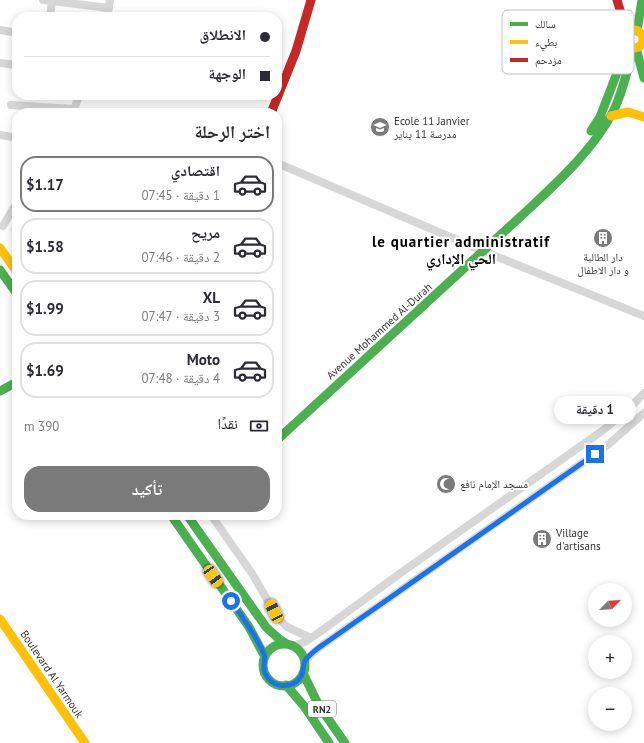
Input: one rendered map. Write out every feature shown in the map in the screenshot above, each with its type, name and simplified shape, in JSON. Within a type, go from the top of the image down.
[{"type":"main road","points":[[282,86],[296,51],[311,0]]},
{"type":"main road","points":[[617,0],[622,10]]},
{"type":"main road","points":[[626,0],[629,10]]},
{"type":"main road","name":"Avenue Mohammed Al-Durah","points":[[636,39],[642,0]]},
{"type":"main road","points":[[636,39],[644,54]]},
{"type":"main road","points":[[636,39],[644,78]]},
{"type":"main road","name":"Avenue Mohammed Al-Durah","points":[[282,435],[479,249],[562,166],[585,140],[600,117],[620,74]]},
{"type":"main road","name":"Avenue Mohammed Al-Durah","points":[[282,425],[479,249],[545,194],[572,167],[590,146],[611,116],[626,74]]},
{"type":"main road","points":[[611,116],[629,112],[644,117]]},
{"type":"main road","points":[[0,248],[12,265]]},
{"type":"main road","points":[[0,270],[12,287]]},
{"type":"main road","points":[[0,391],[12,385]]},
{"type":"main road","name":"RN2","points":[[174,520],[249,627],[265,657],[263,667],[267,677],[276,684],[286,685],[304,706],[329,743]]},
{"type":"main road","points":[[191,520],[266,627],[279,639],[300,652],[304,662],[303,673],[296,681],[286,685]]},
{"type":"main road","name":"Boulevard Al Yarmouk","points":[[0,619],[85,743]]},
{"type":"main road","points":[[265,657],[271,648],[281,644],[289,645]]},
{"type":"main road","name":"RN2","points":[[303,673],[319,706],[345,743]]},
{"type":"street","points":[[43,0],[110,4]]},
{"type":"street","points":[[51,12],[52,1]]},
{"type":"street","points":[[0,30],[12,31]]},
{"type":"street","points":[[0,63],[12,64]]},
{"type":"street","points":[[11,105],[42,108]]},
{"type":"street","points":[[0,136],[12,137]]},
{"type":"street","points":[[282,165],[479,249],[644,316]]},
{"type":"street","points":[[3,226],[12,211]]},
{"type":"street","points":[[289,645],[299,644],[311,638],[602,431],[644,393]]},
{"type":"street","points":[[304,662],[324,644],[609,444],[644,413]]},
{"type":"street","points":[[214,520],[253,575],[277,617],[287,627],[311,638]]},
{"type":"traffic: fast","points":[[637,31],[642,0]]},
{"type":"traffic: fast","points":[[636,48],[644,78]]},
{"type":"traffic: fast","points":[[591,131],[600,117],[617,74]]},
{"type":"traffic: fast","points":[[282,435],[532,206],[577,161],[597,137],[614,110],[626,74]]},
{"type":"traffic: fast","points":[[0,270],[12,287]]},
{"type":"traffic: fast","points":[[0,391],[12,385]]},
{"type":"traffic: fast","points":[[174,520],[249,627],[265,657]]},
{"type":"traffic: fast","points":[[191,520],[266,627],[287,644]]},
{"type":"traffic: fast","points":[[284,644],[299,650],[305,665],[299,680],[284,686],[269,680],[263,665],[269,650],[284,644]]},
{"type":"traffic: fast","points":[[303,673],[319,706],[345,743]]},
{"type":"traffic: fast","points":[[286,685],[304,706],[329,743]]},
{"type":"traffic: slow","points":[[634,30],[640,33],[643,39]]},
{"type":"traffic: slow","points":[[634,48],[640,45],[643,39]]},
{"type":"traffic: slow","points":[[611,116],[628,112],[644,117]]},
{"type":"traffic: slow","points":[[0,248],[12,265]]},
{"type":"traffic: slow","points":[[0,619],[85,743]]},
{"type":"traffic: jam","points":[[282,86],[296,51],[311,0]]},
{"type":"traffic: jam","points":[[617,0],[620,10]]},
{"type":"traffic: jam","points":[[273,108],[276,100]]},
{"type":"place","name":"Ecole 11 Janvier مدرسة 11 يناير","points":[[380,127]]},
{"type":"place","name":"دار الطالبة و دار الاطفال","points":[[603,238]]},
{"type":"place","name":"مسجد الإمام نافع","points":[[446,484]]},
{"type":"place","name":"Village d'artisans","points":[[542,539]]},
{"type":"district","name":"le quartier administratif الحي الإداري","points":[[461,250]]},
{"type":"route","points":[[231,601],[249,627],[265,657],[263,667],[267,677],[276,684],[292,684],[300,678],[303,673],[304,662],[324,644],[595,454]]}]
